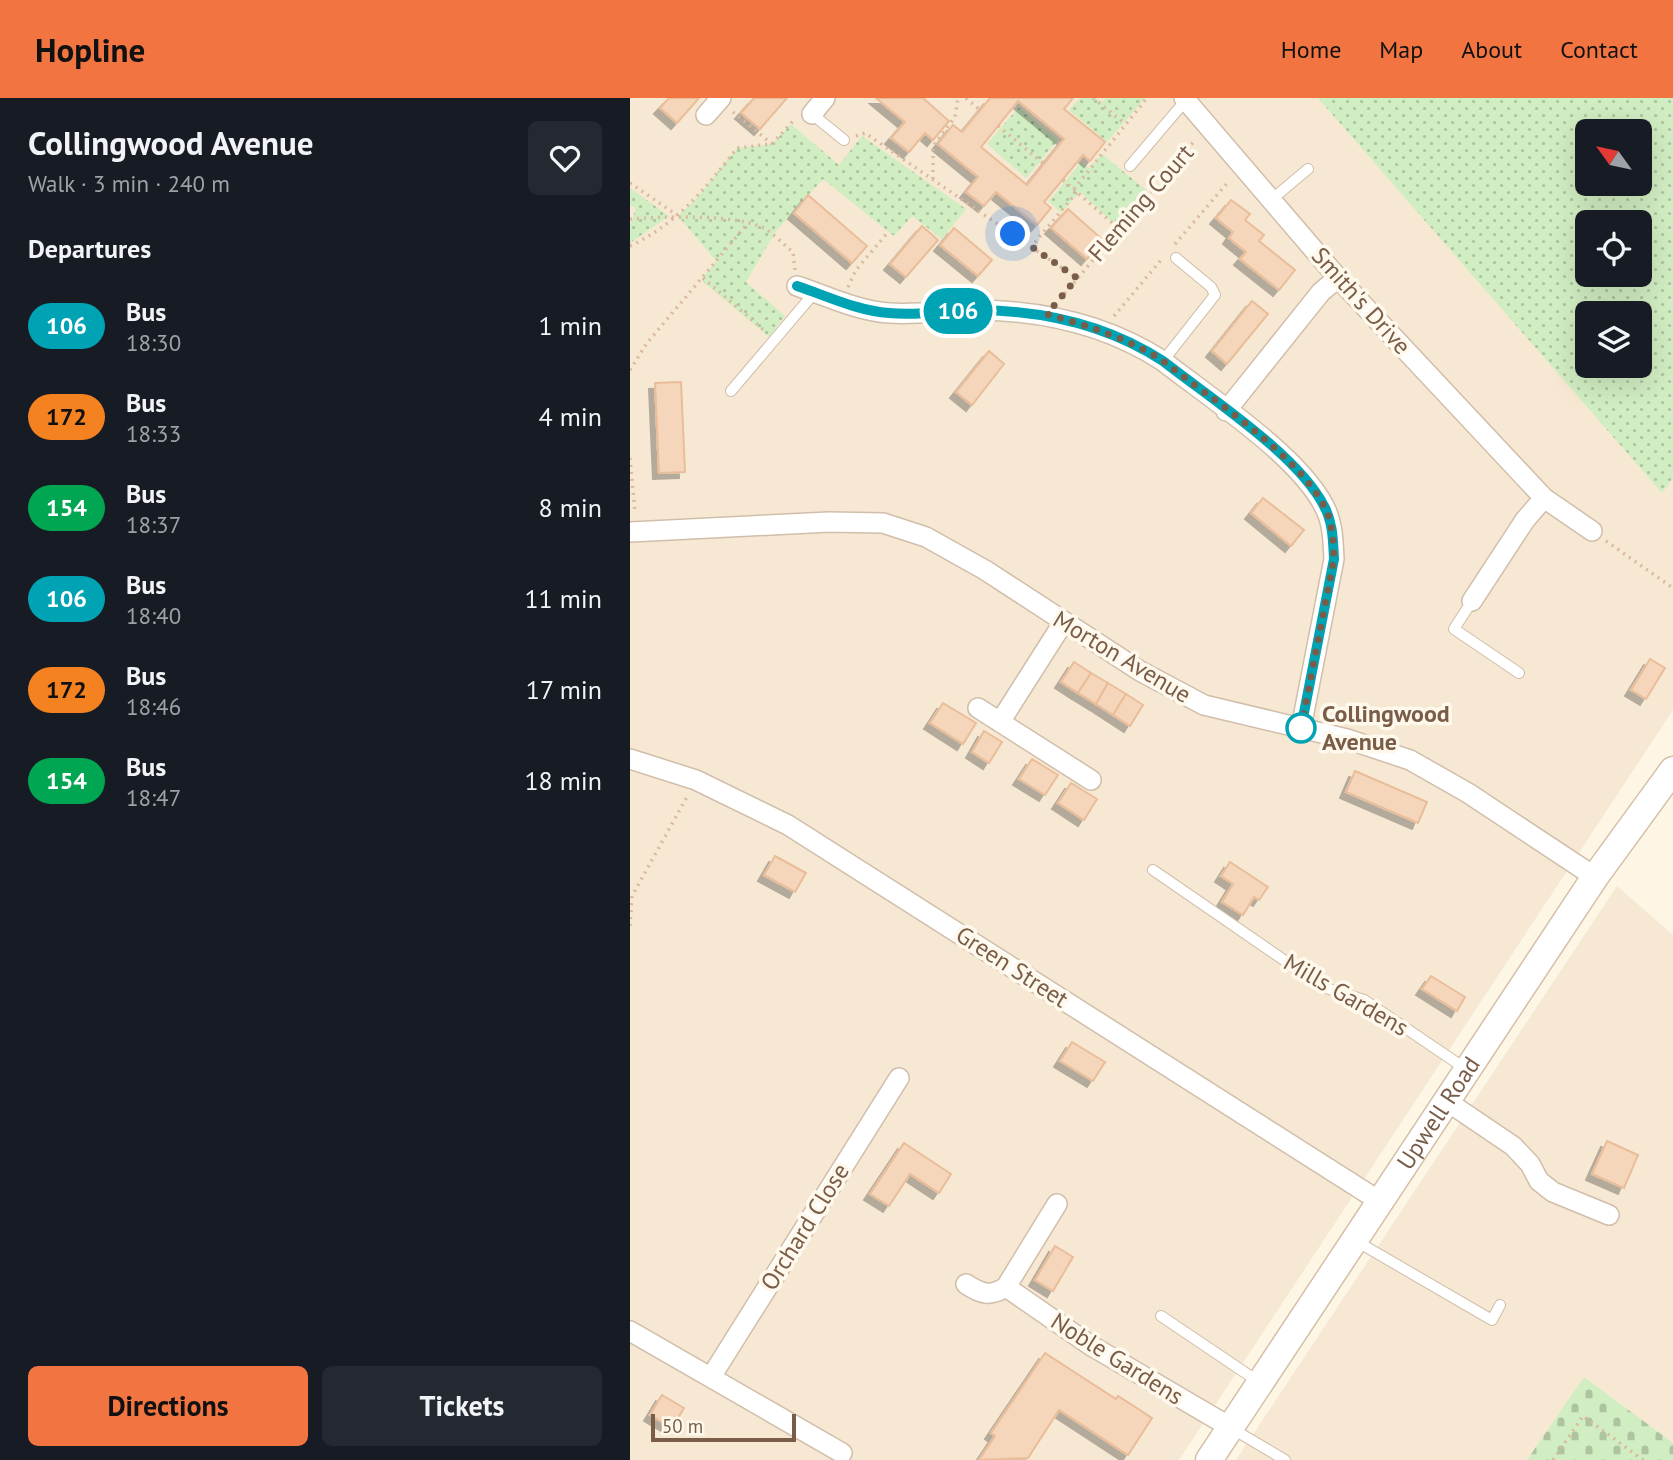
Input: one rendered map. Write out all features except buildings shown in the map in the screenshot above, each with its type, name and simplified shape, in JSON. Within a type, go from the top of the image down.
[{"type":"main road","name":"Upwell Road","points":[[1209,1460],[1595,877],[1673,770]]},
{"type":"street","points":[[812,114],[825,98]]},
{"type":"street","points":[[706,116],[720,99]]},
{"type":"street","name":"Smith's Drive","points":[[1185,99],[1338,278],[1544,498],[1592,531]]},
{"type":"street","points":[[1226,411],[1321,292],[1338,278]]},
{"type":"street","points":[[806,289],[843,302],[889,313],[980,310],[1047,314],[1101,331],[1145,349],[1163,361],[1297,467],[1324,506],[1333,534],[1332,571],[1301,728]]},
{"type":"street","points":[[1472,601],[1525,520],[1544,498]]},
{"type":"street","name":"Morton Avenue","points":[[634,532],[829,522],[883,523],[926,537],[985,570],[1063,623],[1203,705],[1301,728],[1410,760],[1468,793],[1595,877]]},
{"type":"street","points":[[1000,722],[1063,623]]},
{"type":"street","points":[[978,708],[1091,780]]},
{"type":"street","name":"Green Street","points":[[630,760],[696,780],[788,825],[1381,1202]]},
{"type":"street","name":"Orchard Close","points":[[711,1377],[899,1077]]},
{"type":"street","points":[[1448,1102],[1513,1146],[1539,1181],[1553,1192],[1609,1215]]},
{"type":"street","points":[[966,1284],[981,1294],[995,1294],[1006,1287],[1056,1204]]},
{"type":"street","name":"Noble Gardens","points":[[1006,1287],[1090,1345],[1230,1427]]},
{"type":"street","points":[[630,1331],[842,1453]]},
{"type":"lane","points":[[1130,166],[1185,99]]},
{"type":"lane","points":[[812,114],[844,139]]},
{"type":"lane","points":[[1271,200],[1308,169]]},
{"type":"lane","points":[[1163,361],[1215,295],[1211,287],[1176,257]]},
{"type":"lane","points":[[731,391],[775,340],[806,289]]},
{"type":"lane","points":[[1472,601],[1454,629],[1519,673]]},
{"type":"lane","name":"Mills Gardens","points":[[1153,870],[1323,987],[1364,1000],[1469,1071]]},
{"type":"lane","points":[[1356,1241],[1492,1320],[1500,1305]]},
{"type":"lane","points":[[1161,1316],[1260,1382]]},
{"type":"lane","points":[[1230,1427],[1285,1460]]},
{"type":"path","points":[[933,179],[933,146],[955,117],[958,98]]},
{"type":"path","points":[[966,98],[980,110]]},
{"type":"path","points":[[1093,98],[1124,124]]},
{"type":"path","points":[[1031,247],[1124,124],[1147,98]]},
{"type":"path","points":[[720,99],[772,144]]},
{"type":"path","points":[[630,246],[678,216],[697,198],[737,148],[772,144],[794,120],[812,114]]},
{"type":"path","name":"Fleming Court","points":[[1047,314],[1208,125]]},
{"type":"path","points":[[998,126],[1044,164]]},
{"type":"path","points":[[844,139],[865,133],[1077,278]]},
{"type":"path","points":[[1062,180],[1118,228]]},
{"type":"path","points":[[630,183],[678,216]]},
{"type":"path","points":[[630,219],[678,216],[748,223],[766,229],[793,252],[806,289]]},
{"type":"path","points":[[630,370],[647,342],[748,223]]},
{"type":"path","points":[[843,302],[856,270],[889,231]]},
{"type":"path","points":[[703,278],[775,340]]},
{"type":"path","points":[[630,458],[634,532]]},
{"type":"path","points":[[1592,531],[1673,588]]},
{"type":"path","points":[[630,926],[632,896],[696,780]]},
{"type":"path","points":[[1553,1460],[1583,1416],[1643,1460]]},
{"type":"shaded area","points":[[630,98],[1318,98],[1662,492],[1673,478],[1673,710],[1179,1460],[630,1460]]},
{"type":"shaded area","points":[[1617,886],[1673,935],[1673,1443],[1584,1378],[1527,1460],[1236,1460]]},
{"type":"green space","points":[[1080,98],[1096,98],[1102,102],[1106,98],[1145,98],[1107,142],[1069,110]]},
{"type":"green space","points":[[1318,98],[1673,98],[1673,478],[1662,493]]},
{"type":"green space","points":[[1019,107],[1058,140],[1026,178],[987,144]]},
{"type":"green space","points":[[791,124],[839,165],[862,136],[966,209],[942,239],[912,216],[894,236],[823,179],[776,231],[746,282],[785,316],[769,337],[701,280],[716,261],[678,216],[697,198],[737,148],[772,144]]},
{"type":"green space","points":[[1102,154],[1146,190],[1116,226],[1080,192],[1061,213],[1049,201],[1081,162],[1089,168]]},
{"type":"green space","points":[[630,188],[669,216],[630,243],[630,226],[636,208],[630,205]]},
{"type":"green space","points":[[1584,1377],[1673,1443],[1673,1460],[1527,1460]]},
{"type":"bus line","name":"106","points":[[797,286],[857,307],[889,313],[980,310],[1047,314],[1101,331],[1145,349],[1163,361],[1297,467],[1324,506],[1333,534],[1334,559],[1301,728]]},
{"type":"place","name":"Collingwood Avenue","points":[[1301,728]]},
{"type":"route","points":[[1013,234],[1077,278],[1047,314],[1101,331],[1145,349],[1163,361],[1297,467],[1324,506],[1333,534],[1334,559],[1301,728]]}]
